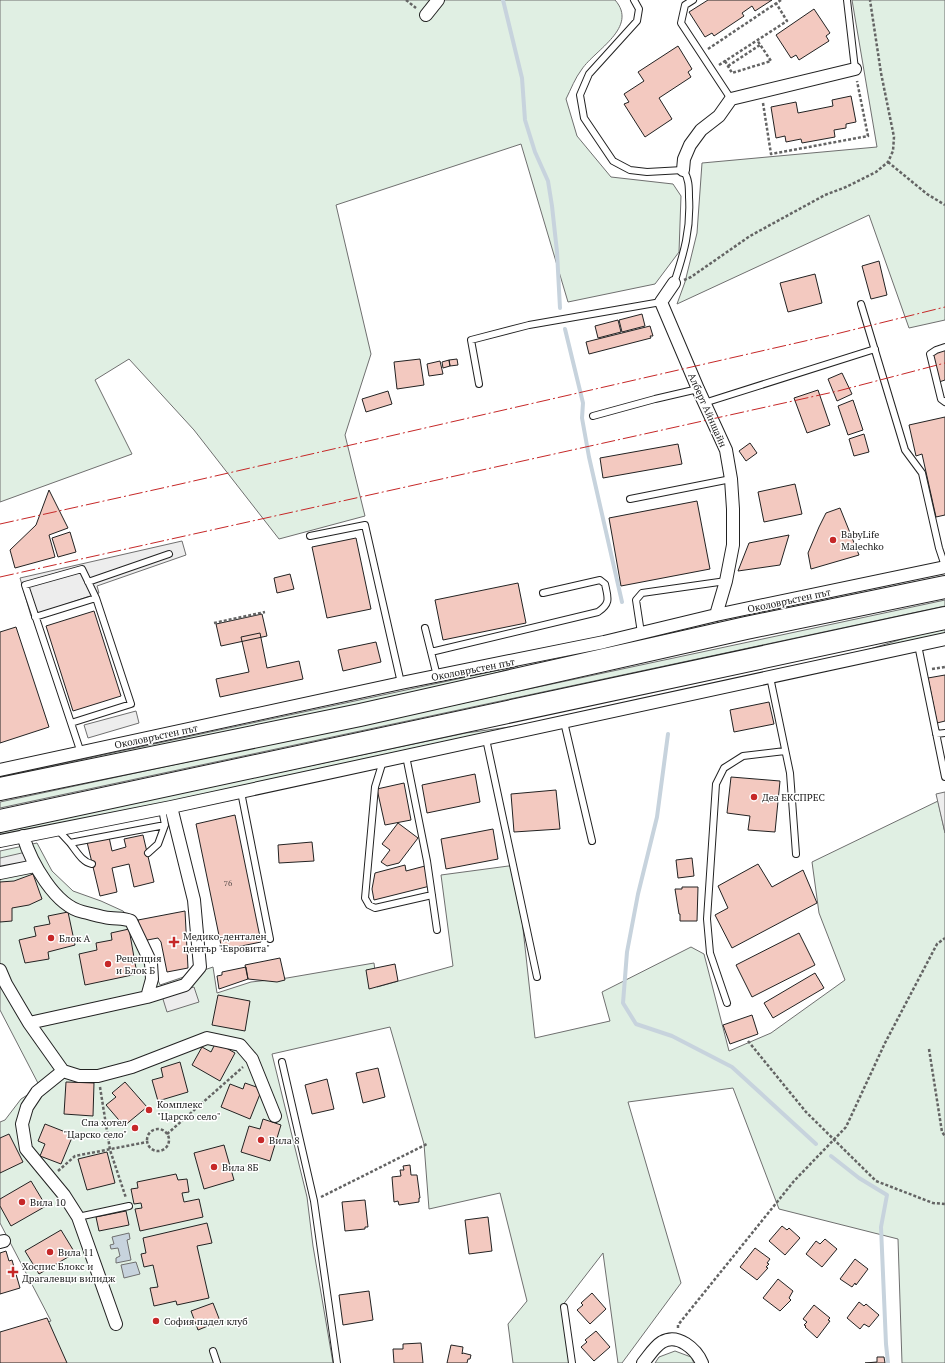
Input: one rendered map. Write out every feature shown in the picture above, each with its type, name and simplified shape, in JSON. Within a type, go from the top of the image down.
[{"type":"highway","name":"Околовръстен път","points":[[0,789],[360,715],[746,628],[945,587]]},
{"type":"highway","points":[[0,821],[945,618]]},
{"type":"street","points":[[426,15],[438,0]]},
{"type":"street","points":[[683,170],[684,159],[690,145],[701,130],[719,116],[731,98],[855,69]]},
{"type":"street","points":[[661,302],[674,283]]},
{"type":"street","name":"Алберт Айнщайн","points":[[661,302],[704,403],[726,450],[731,479],[733,545],[726,581],[716,615]]},
{"type":"street","name":"Околовръстен път","points":[[0,770],[402,683],[604,642],[716,615],[945,567]]},
{"type":"street","points":[[0,841],[167,808],[945,639]]},
{"type":"street","points":[[29,1023],[147,996],[184,985],[200,968],[194,900],[167,808]]},
{"type":"street","points":[[23,836],[35,866],[48,885],[63,901],[80,912],[111,918],[124,918],[131,921],[151,963],[152,979],[147,996]]},
{"type":"street","points":[[0,873],[35,866]]},
{"type":"street","points":[[0,970],[6,984],[29,1023],[62,1071],[79,1076],[98,1076],[132,1067],[207,1038],[240,1045],[252,1059],[275,1116]]},
{"type":"street","points":[[62,1071],[37,1092],[27,1107],[22,1124],[26,1149],[64,1195],[78,1217],[116,1324]]},
{"type":"street","points":[[643,1363],[652,1351],[663,1342],[677,1339],[691,1347],[699,1356],[702,1363]]},
{"type":"lane","points":[[634,0],[639,9],[637,20],[589,74],[580,95],[584,118],[613,161],[630,170],[647,172],[683,170],[687,175],[690,212],[688,235],[684,255],[674,283]]},
{"type":"lane","points":[[693,0],[685,5],[681,23],[731,98]]},
{"type":"lane","points":[[847,0],[855,69]]},
{"type":"lane","points":[[479,384],[471,340],[530,326],[661,302]]},
{"type":"lane","points":[[861,304],[905,450],[922,473],[942,547],[945,567]]},
{"type":"lane","points":[[945,347],[930,354],[942,399],[945,402]]},
{"type":"lane","points":[[704,403],[874,349]]},
{"type":"lane","points":[[593,416],[698,389]]},
{"type":"lane","points":[[630,499],[731,479]]},
{"type":"lane","points":[[310,536],[365,525],[402,683]]},
{"type":"lane","points":[[88,582],[169,554]]},
{"type":"lane","points":[[71,723],[131,704],[96,598],[82,569],[25,585],[35,617],[81,753]]},
{"type":"lane","points":[[431,652],[598,612],[606,607],[608,599],[605,584],[600,580],[543,593]]},
{"type":"lane","points":[[641,633],[636,600],[642,593],[726,581]]},
{"type":"lane","points":[[35,617],[96,598]]},
{"type":"lane","points":[[425,628],[437,676]]},
{"type":"lane","points":[[918,645],[945,777]]},
{"type":"lane","points":[[770,677],[790,772],[796,854]]},
{"type":"lane","points":[[564,722],[592,841]]},
{"type":"lane","points":[[936,734],[945,733]]},
{"type":"lane","points":[[486,739],[537,977]]},
{"type":"lane","points":[[727,1003],[710,953],[707,918],[716,784],[724,768],[743,756],[785,751]]},
{"type":"lane","points":[[406,756],[427,860],[436,930]]},
{"type":"lane","points":[[383,761],[375,787],[365,898],[369,905],[375,908],[432,895]]},
{"type":"lane","points":[[240,792],[270,939]]},
{"type":"lane","points":[[148,853],[158,844],[165,825],[167,808]]},
{"type":"lane","points":[[70,843],[165,825]]},
{"type":"lane","points":[[58,830],[81,858],[87,863],[92,864]]},
{"type":"lane","points":[[282,1062],[314,1201],[337,1363]]},
{"type":"lane","points":[[78,1217],[129,1206]]},
{"type":"lane","points":[[564,1307],[572,1363]]},
{"type":"lane","points":[[213,1351],[217,1363]]},
{"type":"path","points":[[701,53],[781,0]]},
{"type":"path","points":[[674,283],[692,277],[750,236],[825,195],[846,187],[876,172],[888,162],[893,151],[894,138],[880,73],[870,0]]},
{"type":"path","points":[[711,69],[787,21],[776,3]]},
{"type":"path","points":[[724,61],[732,72],[771,61],[757,40]]},
{"type":"path","points":[[728,66],[760,45]]},
{"type":"path","points":[[763,102],[771,154],[868,136],[855,69]]},
{"type":"path","points":[[888,162],[927,194],[945,205]]},
{"type":"path","points":[[214,623],[265,612]]},
{"type":"path","points":[[923,671],[945,667]]},
{"type":"path","points":[[677,1339],[678,1325],[794,1181],[846,1126],[885,1043],[937,944],[945,938]]},
{"type":"path","points":[[748,1041],[806,1112],[876,1180],[933,1203],[945,1204]]},
{"type":"path","points":[[929,1049],[942,1132],[945,1136]]},
{"type":"path","points":[[167,1134],[228,1082],[252,1059]]},
{"type":"path","points":[[98,1076],[110,1150],[129,1206]]},
{"type":"path","points":[[154,1130],[161,1130],[167,1134],[169,1142],[168,1146],[159,1151],[152,1149],[147,1142],[148,1135],[154,1130]]},
{"type":"path","points":[[50,1177],[75,1156],[147,1142]]},
{"type":"path","points":[[314,1201],[427,1144]]},
{"type":"green space","points":[[0,0],[615,0],[621,10],[622,20],[619,29],[582,69],[566,99],[577,136],[611,177],[673,184],[681,196],[679,252],[655,284],[568,302],[521,144],[336,205],[371,354],[345,435],[365,516],[279,539],[194,430],[129,359],[95,380],[132,454],[0,502]]},
{"type":"green space","points":[[852,0],[945,0],[945,320],[909,328],[869,215],[677,304],[685,282],[697,233],[702,163],[877,147]]},
{"type":"green space","points":[[945,600],[945,606],[0,808],[0,802]]},
{"type":"green space","points":[[945,629],[945,634],[857,653],[915,635]]},
{"type":"green space","points":[[518,666],[458,685],[0,782],[0,777]]},
{"type":"green space","points":[[531,724],[19,834],[0,836],[0,831],[466,733]]},
{"type":"green space","points":[[938,801],[945,833],[945,1363],[902,1363],[898,1239],[779,1209],[733,1088],[628,1102],[681,1283],[622,1363],[618,1363],[603,1253],[562,1306],[571,1363],[513,1363],[508,1324],[527,1301],[500,1193],[429,1209],[424,1144],[390,1027],[272,1054],[307,1197],[313,1246],[333,1363],[0,1363],[0,1335],[51,1321],[0,1223],[0,1122],[5,1120],[21,1099],[40,1087],[0,1010],[0,851],[37,843],[52,871],[73,891],[123,911],[134,921],[160,985],[213,967],[217,993],[251,982],[287,978],[374,963],[377,987],[453,966],[441,875],[516,865],[535,1038],[610,1021],[602,992],[691,947],[704,954],[729,1051],[771,1033],[845,980],[819,913],[812,862]]},
{"type":"green space","points":[[675,1351],[691,1357],[694,1363],[655,1363],[659,1357]]},
{"type":"shaded area","points":[[182,541],[186,555],[97,586],[99,593],[31,616],[20,578]]},
{"type":"shaded area","points":[[136,711],[139,723],[88,738],[84,725]]},
{"type":"shaded area","points":[[945,792],[945,833],[936,794]]},
{"type":"shaded area","points":[[26,852],[30,864],[0,870],[0,858]]},
{"type":"shaded area","points":[[194,987],[199,1002],[167,1012],[162,996]]},
{"type":"shaded area","points":[[129,1233],[130,1239],[127,1240],[131,1260],[116,1263],[116,1258],[120,1256],[118,1248],[111,1249],[110,1245],[114,1244],[112,1237]]},
{"type":"shaded area","points":[[136,1262],[140,1274],[124,1278],[121,1265]]},
{"type":"building","points":[[708,0],[772,0],[755,11],[752,6],[742,13],[744,16],[714,36],[712,33],[705,37],[689,12]]},
{"type":"building","points":[[814,9],[830,33],[826,36],[829,41],[799,60],[796,55],[791,58],[776,35]]},
{"type":"building","points":[[678,46],[692,69],[688,72],[691,77],[659,98],[672,119],[645,137],[624,104],[629,102],[624,94],[644,81],[638,72]]},
{"type":"building","points":[[851,96],[856,122],[846,124],[846,128],[834,130],[835,137],[802,143],[801,139],[786,142],[785,136],[776,138],[771,107],[796,102],[798,113],[833,106],[832,100]]},
{"type":"building","points":[[879,261],[887,295],[871,299],[862,266]]},
{"type":"building","points":[[815,274],[822,303],[788,312],[780,283]]},
{"type":"building","points":[[642,314],[645,326],[622,332],[619,320]]},
{"type":"building","points":[[618,320],[621,332],[598,338],[595,326]]},
{"type":"building","points":[[650,326],[653,336],[650,336],[651,338],[589,354],[586,342]]},
{"type":"building","points":[[945,350],[945,380],[939,382],[932,353]]},
{"type":"building","points":[[420,359],[424,385],[397,389],[394,362]]},
{"type":"building","points":[[457,359],[458,365],[450,366],[449,360]]},
{"type":"building","points":[[449,360],[450,366],[443,368],[442,362]]},
{"type":"building","points":[[440,361],[443,374],[429,376],[427,364]]},
{"type":"building","points":[[842,373],[852,394],[837,401],[828,379]]},
{"type":"building","points":[[818,390],[830,425],[807,433],[794,398]]},
{"type":"building","points":[[388,391],[392,404],[366,412],[362,399]]},
{"type":"building","points":[[853,400],[863,430],[848,435],[838,406]]},
{"type":"building","points":[[945,417],[945,515],[936,517],[922,454],[916,456],[909,425]]},
{"type":"building","points":[[864,434],[869,452],[854,456],[849,439]]},
{"type":"building","points":[[750,443],[757,453],[746,461],[739,451]]},
{"type":"building","points":[[678,444],[682,464],[603,478],[600,458]]},
{"type":"building","points":[[795,484],[802,514],[764,522],[758,492]]},
{"type":"building","points":[[49,490],[68,528],[49,535],[55,557],[15,568],[10,550],[36,525]]},
{"type":"building","points":[[697,501],[710,569],[621,586],[609,518]]},
{"type":"building","name":"BabyLife Malechko","points":[[840,508],[859,555],[811,569],[808,553],[819,527],[826,513]]},
{"type":"building","points":[[70,532],[76,552],[58,557],[52,538]]},
{"type":"building","points":[[789,535],[780,565],[738,571],[749,543]]},
{"type":"building","points":[[356,538],[371,609],[327,618],[312,547]]},
{"type":"building","points":[[290,574],[294,589],[277,593],[274,578]]},
{"type":"building","points":[[518,583],[526,623],[443,640],[435,600]]},
{"type":"building","points":[[94,611],[121,696],[73,711],[46,626]]},
{"type":"building","points":[[262,614],[267,636],[221,646],[216,624]]},
{"type":"building","points":[[16,627],[49,727],[0,743],[0,632]]},
{"type":"building","points":[[260,633],[267,668],[299,661],[303,679],[220,697],[216,679],[249,672],[241,637]]},
{"type":"building","points":[[376,642],[381,662],[343,671],[338,650]]},
{"type":"building","points":[[945,675],[945,721],[937,723],[928,678]]},
{"type":"building","points":[[769,702],[774,724],[734,732],[730,710]]},
{"type":"building","points":[[475,774],[480,802],[427,813],[422,785]]},
{"type":"building","name":"Деа ЕКСПРЕС","points":[[731,777],[780,781],[775,832],[748,830],[750,816],[727,813]]},
{"type":"building","points":[[404,783],[411,820],[385,825],[377,789]]},
{"type":"building","points":[[556,790],[560,829],[514,832],[511,794]]},
{"type":"building","points":[[235,815],[261,942],[222,950],[196,824]]},
{"type":"building","points":[[398,823],[418,838],[399,863],[387,866],[381,862],[390,850],[382,844]]},
{"type":"building","points":[[493,829],[498,859],[446,869],[441,839]]},
{"type":"building","points":[[143,835],[154,882],[134,887],[129,864],[112,868],[117,892],[100,896],[87,842],[109,837],[112,851],[126,847],[124,839]]},
{"type":"building","points":[[312,842],[314,861],[279,863],[278,845]]},
{"type":"building","points":[[692,858],[694,876],[678,878],[676,860]]},
{"type":"building","points":[[758,864],[772,887],[803,870],[817,903],[732,948],[715,915],[728,908],[718,886]]},
{"type":"building","points":[[405,865],[406,871],[425,866],[430,886],[374,900],[372,889],[375,873]]},
{"type":"building","points":[[33,874],[42,899],[29,905],[12,908],[12,921],[0,922],[0,882],[14,881]]},
{"type":"building","points":[[682,887],[698,887],[697,921],[680,921],[675,889],[682,889]]},
{"type":"building","name":"Медико-дентален център \"Евровита\"","points":[[185,911],[188,968],[167,972],[161,942],[158,938],[142,941],[138,920]]},
{"type":"building","name":"Блок А","points":[[68,912],[75,945],[48,952],[49,959],[25,963],[19,940],[36,936],[34,927],[50,924],[48,916]]},
{"type":"building","name":"Рецепция и Блок Б","points":[[129,929],[137,974],[85,985],[79,954],[97,950],[96,943],[112,940],[111,933]]},
{"type":"building","points":[[799,933],[815,965],[752,997],[736,965]]},
{"type":"building","points":[[280,958],[285,980],[277,982],[248,979],[245,965]]},
{"type":"building","points":[[395,964],[398,981],[369,989],[366,970]]},
{"type":"building","points":[[246,967],[248,979],[219,989],[217,976],[222,975],[222,972]]},
{"type":"building","points":[[815,973],[824,988],[773,1018],[764,1003]]},
{"type":"building","points":[[218,995],[250,1001],[245,1031],[212,1025]]},
{"type":"building","points":[[752,1015],[758,1034],[730,1044],[723,1025]]},
{"type":"building","points":[[216,1042],[235,1053],[220,1081],[192,1065],[202,1047],[211,1052]]},
{"type":"building","points":[[180,1062],[188,1092],[158,1101],[152,1080],[163,1077],[161,1068]]},
{"type":"building","points":[[378,1068],[385,1097],[363,1103],[356,1073]]},
{"type":"building","points":[[327,1079],[334,1109],[312,1114],[305,1085]]},
{"type":"building","points":[[66,1082],[94,1083],[93,1116],[64,1114]]},
{"type":"building","points":[[125,1082],[147,1107],[124,1126],[106,1105],[116,1097],[112,1093]]},
{"type":"building","points":[[245,1083],[262,1089],[250,1119],[221,1107],[230,1084],[243,1089]]},
{"type":"building","name":"Вила 8","points":[[263,1119],[281,1125],[270,1161],[241,1152],[249,1126],[260,1129]]},
{"type":"building","points":[[45,1124],[73,1135],[61,1164],[40,1156],[45,1144],[38,1141]]},
{"type":"building","points":[[9,1134],[23,1162],[0,1173],[0,1138]]},
{"type":"building","name":"Вила 8Б","points":[[224,1145],[234,1180],[204,1189],[194,1153]]},
{"type":"building","points":[[107,1152],[115,1183],[87,1190],[78,1159]]},
{"type":"building","points":[[410,1165],[411,1175],[417,1175],[420,1198],[419,1202],[399,1205],[398,1201],[394,1202],[392,1177],[401,1176],[400,1170],[404,1170],[403,1166]]},
{"type":"building","points":[[176,1174],[178,1180],[187,1179],[189,1192],[182,1193],[184,1202],[199,1199],[203,1217],[140,1231],[135,1209],[142,1208],[141,1203],[134,1204],[131,1189],[138,1188],[137,1182]]},
{"type":"building","name":"Вила 10","points":[[31,1181],[46,1206],[11,1226],[0,1206],[0,1199]]},
{"type":"building","points":[[365,1200],[368,1227],[365,1227],[365,1229],[345,1231],[342,1202]]},
{"type":"building","points":[[126,1211],[129,1225],[99,1231],[96,1217]]},
{"type":"building","points":[[488,1217],[492,1251],[469,1254],[465,1220]]},
{"type":"building","points":[[207,1223],[212,1243],[197,1246],[209,1298],[177,1305],[176,1301],[154,1306],[150,1288],[158,1287],[153,1265],[144,1267],[141,1254],[146,1253],[143,1238]]},
{"type":"building","points":[[782,1226],[787,1230],[789,1228],[800,1238],[785,1255],[769,1241]]},
{"type":"building","name":"Вила 11","points":[[61,1230],[75,1253],[39,1274],[25,1251]]},
{"type":"building","points":[[825,1239],[837,1249],[822,1267],[806,1254],[816,1241],[820,1244]]},
{"type":"building","points":[[755,1248],[770,1259],[767,1263],[769,1264],[766,1267],[768,1268],[757,1280],[740,1267]]},
{"type":"building","points":[[6,1251],[9,1261],[12,1260],[20,1288],[0,1294],[0,1253]]},
{"type":"building","points":[[855,1259],[868,1269],[856,1285],[855,1283],[852,1287],[840,1279]]},
{"type":"building","points":[[778,1279],[793,1291],[789,1298],[791,1300],[780,1311],[763,1298]]},
{"type":"building","points":[[369,1291],[373,1320],[343,1325],[339,1295]]},
{"type":"building","points":[[592,1293],[606,1309],[590,1324],[577,1310],[583,1305],[581,1303]]},
{"type":"building","points":[[859,1302],[864,1306],[866,1304],[879,1315],[869,1327],[864,1324],[860,1329],[847,1318]]},
{"type":"building","points":[[213,1303],[220,1321],[198,1330],[191,1311]]},
{"type":"building","points":[[814,1305],[830,1318],[828,1320],[830,1321],[817,1338],[805,1327],[806,1326],[804,1325],[807,1322],[803,1319]]},
{"type":"building","points":[[47,1318],[67,1363],[0,1363],[0,1332]]},
{"type":"building","points":[[596,1331],[610,1347],[594,1361],[581,1347],[587,1342],[585,1340]]},
{"type":"building","points":[[421,1343],[423,1363],[394,1363],[393,1349],[403,1349],[403,1344]]},
{"type":"building","points":[[451,1345],[463,1347],[462,1354],[471,1355],[467,1363],[447,1363]]},
{"type":"building","points":[[877,1357],[884,1357],[885,1363],[865,1363],[877,1362]]},
{"type":"waterway","points":[[503,0],[522,78],[525,120],[535,152],[548,181],[557,252],[560,308]]},
{"type":"waterway","points":[[565,329],[583,403],[582,418],[589,457],[622,602]]},
{"type":"waterway","points":[[668,734],[657,817],[638,894],[627,952],[623,1003],[636,1024],[672,1036],[732,1067],[816,1144]]},
{"type":"waterway","points":[[831,1156],[859,1178],[887,1195],[881,1227],[888,1363]]},
{"type":"power","points":[[0,524],[840,333],[945,307]]},
{"type":"power","points":[[0,577],[838,391],[945,363]]},
{"type":"place","name":"BabyLife Malechko","points":[[833,540]]},
{"type":"place","name":"Деа ЕКСПРЕС","points":[[754,797]]},
{"type":"place","name":"Блок А","points":[[51,938]]},
{"type":"place","name":"Медико-дентален център \"Евровита\"","points":[[174,942]]},
{"type":"place","name":"Рецепция и Блок Б","points":[[108,964]]},
{"type":"place","name":"Комплекс \"Царско село\"","points":[[149,1110]]},
{"type":"place","name":"Спа хотел \"Царско село\"","points":[[135,1128]]},
{"type":"place","name":"Вила 8","points":[[261,1140]]},
{"type":"place","name":"Вила 8Б","points":[[214,1167]]},
{"type":"place","name":"Вила 10","points":[[22,1202]]},
{"type":"place","name":"Вила 11","points":[[50,1252]]},
{"type":"place","name":"Хоспис Блокс и Драгалевци вилидж","points":[[13,1272]]},
{"type":"place","name":"София падел клуб","points":[[156,1321]]}]
